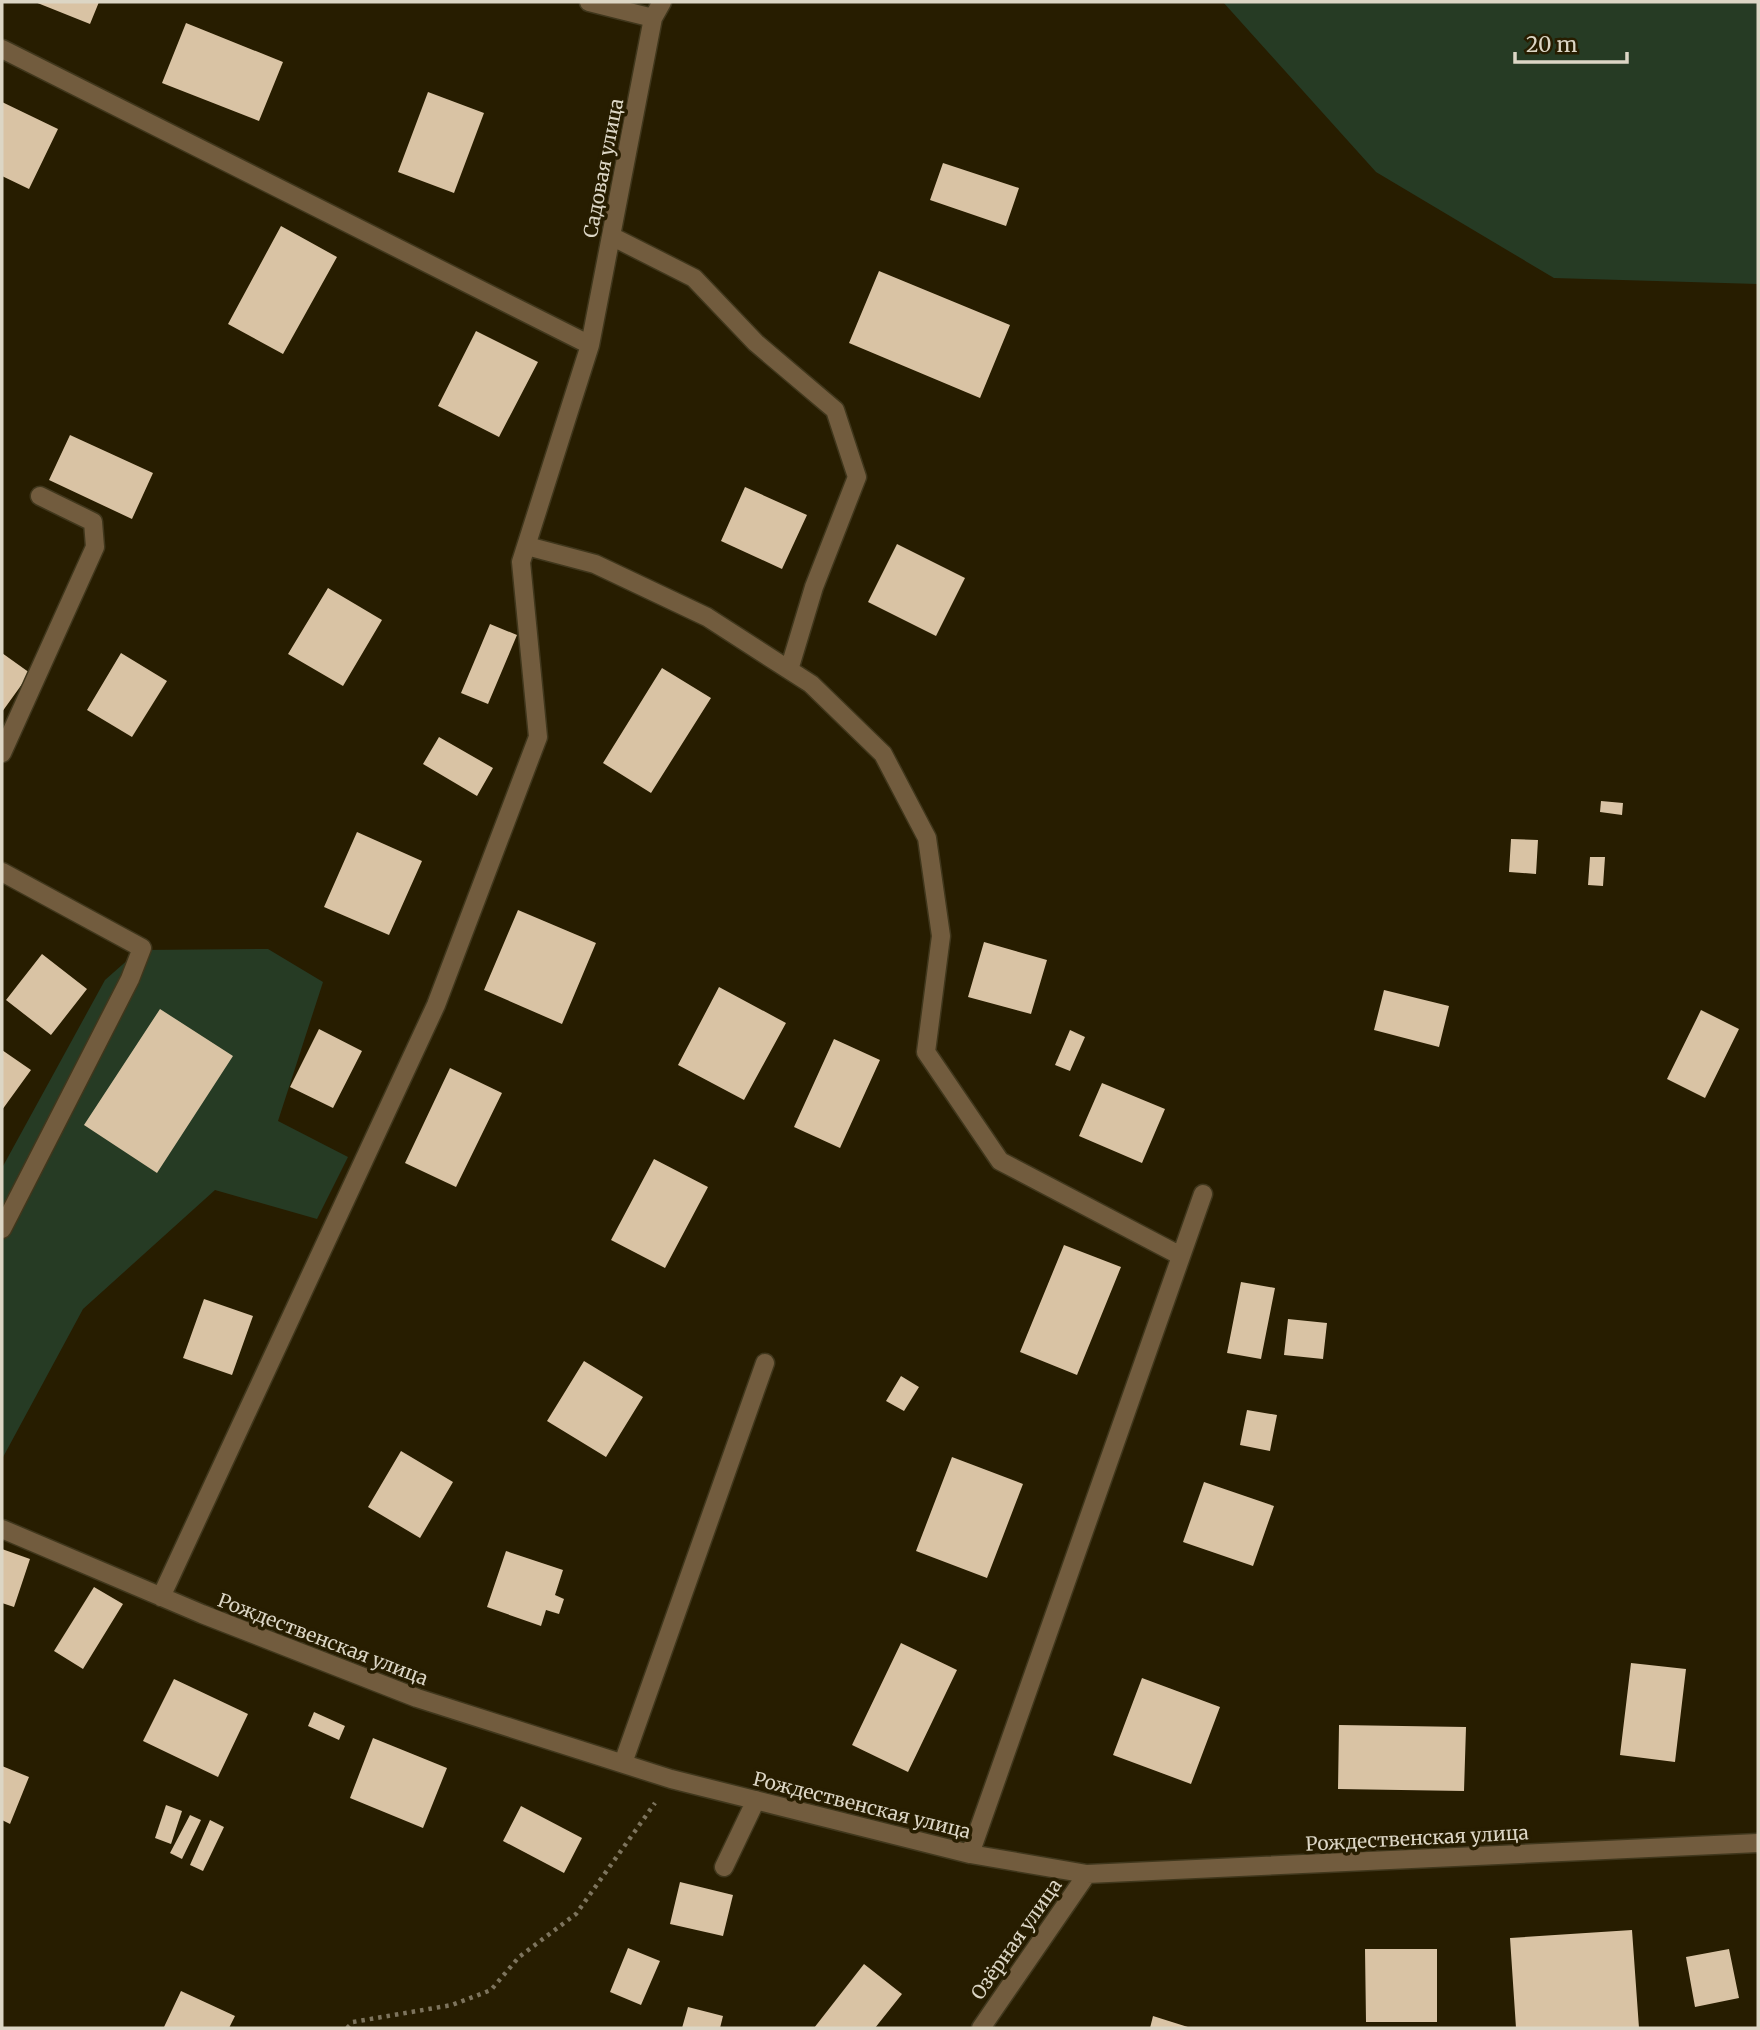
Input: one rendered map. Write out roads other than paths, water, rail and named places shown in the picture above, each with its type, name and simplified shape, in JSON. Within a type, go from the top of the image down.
[{"type":"street","points":[[589,2],[653,18]]},
{"type":"street","name":"Садовая улица","points":[[161,1597],[436,1006],[538,737],[521,562],[590,345],[653,18],[663,2]]},
{"type":"street","points":[[2,50],[590,345]]},
{"type":"street","points":[[611,236],[694,278],[756,342],[835,410],[857,477],[814,587],[789,670]]},
{"type":"street","points":[[2,753],[95,547],[93,522],[40,496]]},
{"type":"street","points":[[527,546],[594,564],[707,617],[811,684],[883,754],[927,838],[941,936],[926,1052],[1000,1161],[1181,1256]]},
{"type":"street","points":[[2,872],[142,948],[130,979],[2,1229]]},
{"type":"street","points":[[970,1854],[1203,1194]]},
{"type":"street","points":[[623,1763],[765,1363]]},
{"type":"street","name":"Рождественская улица","points":[[2,1528],[161,1597],[417,1698],[671,1779],[970,1854],[1087,1874],[1758,1843]]},
{"type":"street","points":[[724,1867],[757,1800]]},
{"type":"street","name":"Озёрная улица","points":[[981,2028],[1087,1874]]}]
